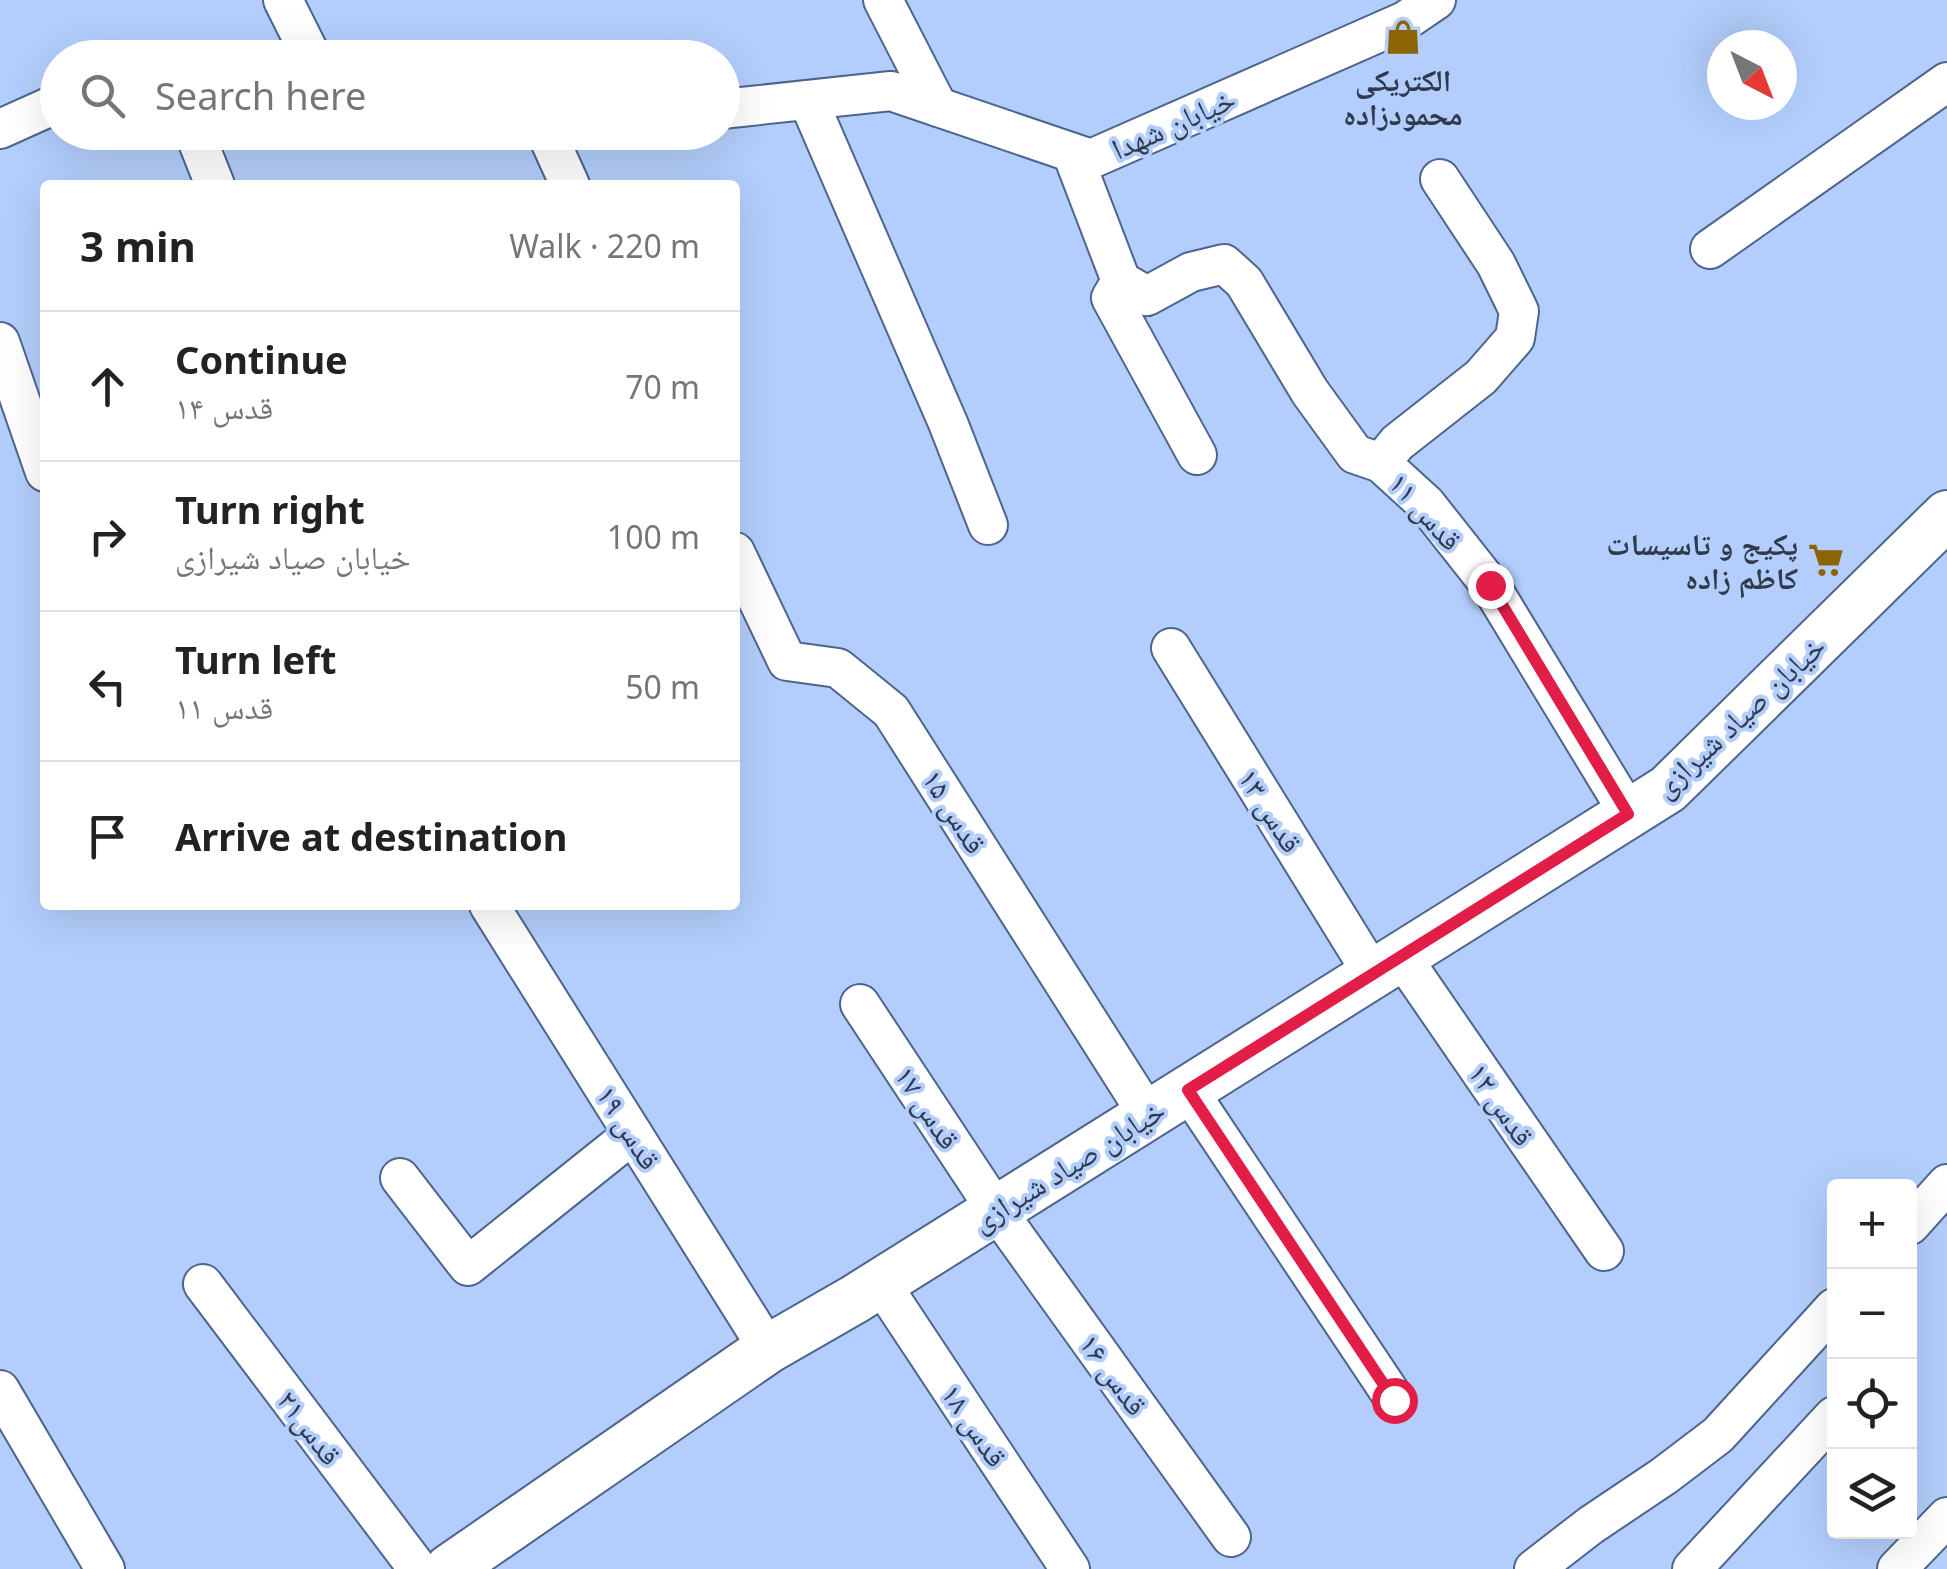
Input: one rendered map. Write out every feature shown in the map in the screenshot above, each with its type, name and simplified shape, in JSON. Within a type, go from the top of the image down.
[{"type":"street","points":[[283,0],[303,40]]},
{"type":"street","points":[[883,0],[938,108]]},
{"type":"street","name":"خیابان شهدا","points":[[740,107],[890,91],[1090,160],[1405,21],[1436,0]]},
{"type":"street","points":[[1710,249],[1947,82]]},
{"type":"street","points":[[808,100],[948,423],[988,526]]},
{"type":"street","points":[[0,129],[40,111]]},
{"type":"street","points":[[201,150],[213,180]]},
{"type":"street","points":[[554,150],[568,180]]},
{"type":"street","points":[[1072,153],[1121,281],[1111,298],[1197,455]]},
{"type":"street","points":[[1382,463],[1397,443],[1481,378],[1515,338],[1518,311],[1496,264],[1440,179]]},
{"type":"street","name":"قدس ۱۱","points":[[1121,281],[1147,296],[1191,272],[1224,264],[1244,282],[1310,392],[1356,454],[1382,463],[1426,504],[1490,585],[1628,814]]},
{"type":"street","points":[[0,342],[40,458]]},
{"type":"street","name":"خیابان صیاد شیرازی","points":[[448,1569],[768,1349],[1668,789],[1947,515]]},
{"type":"street","name":"قدس ۱۵","points":[[740,562],[787,661],[838,668],[891,711],[1148,1115]]},
{"type":"street","name":"قدس ۱۳","points":[[1171,648],[1386,965]]},
{"type":"street","name":"قدس ۱۹","points":[[492,910],[768,1349]]},
{"type":"street","name":"قدس ۱۲","points":[[1386,965],[1604,1251]]},
{"type":"street","name":"قدس ۱۷","points":[[860,1004],[996,1210]]},
{"type":"street","points":[[1188,1090],[1394,1400]]},
{"type":"street","points":[[400,1178],[468,1266],[633,1134]]},
{"type":"street","points":[[1917,1217],[1947,1184]]},
{"type":"street","name":"قدس ۱۶","points":[[996,1210],[1231,1537]]},
{"type":"street","name":"قدس ۱۸","points":[[880,1282],[1070,1569]]},
{"type":"street","name":"قدس۲۱","points":[[203,1284],[418,1569]]},
{"type":"street","points":[[1534,1569],[1718,1435],[1827,1316]]},
{"type":"street","points":[[0,1390],[105,1569]]},
{"type":"street","points":[[1692,1569],[1827,1424]]},
{"type":"street","points":[[1897,1569],[1947,1517]]},
{"type":"place","name":"الکتریکی محمودزاده","points":[[1403,37]]},
{"type":"place","name":"پکیج و تاسیسات کاظم زاده","points":[[1826,560]]},
{"type":"route","points":[[1394,1400],[1188,1090],[1628,814],[1490,585]]}]
